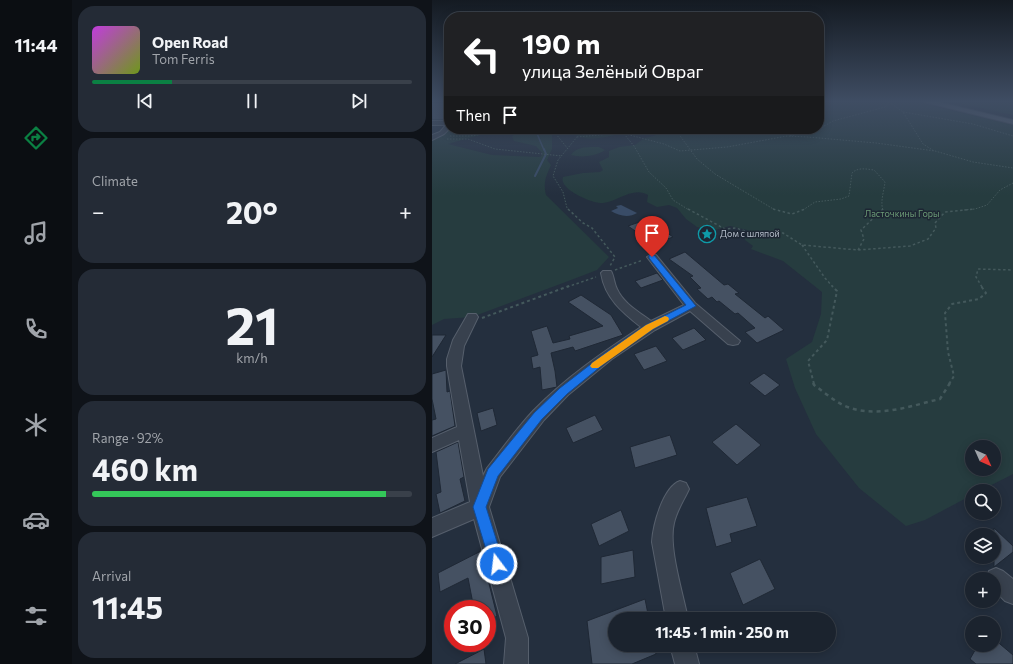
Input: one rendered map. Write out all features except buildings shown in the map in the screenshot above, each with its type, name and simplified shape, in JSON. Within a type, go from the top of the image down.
[{"type":"street","points":[[652,257],[692,306],[732,342]]},
{"type":"street","points":[[607,273],[607,280],[619,302],[650,327]]},
{"type":"street","points":[[432,528],[480,507],[492,473],[538,416],[563,391],[607,356],[650,327],[692,306]]},
{"type":"street","points":[[470,321],[456,344],[454,366],[480,507],[517,638],[516,664]]},
{"type":"street","points":[[432,445],[466,430]]},
{"type":"street","points":[[676,612],[662,542],[662,532],[663,522],[669,506],[680,488]]},
{"type":"street","points":[[1001,582],[1013,593]]},
{"type":"street","points":[[684,652],[687,664]]},
{"type":"path","points":[[915,133],[923,144],[935,151]]},
{"type":"path","points":[[1003,133],[1013,136]]},
{"type":"path","points":[[434,137],[484,134]]},
{"type":"path","points":[[557,134],[568,149]]},
{"type":"path","points":[[578,134],[568,149],[558,160],[553,176],[563,192],[568,208],[583,223],[592,228],[615,257],[607,273]]},
{"type":"path","points":[[577,137],[622,134],[640,136],[680,151],[692,151],[727,147],[796,134]]},
{"type":"path","points":[[622,134],[634,146],[649,172],[666,188],[673,200],[689,210],[725,229],[736,228],[754,234],[783,233],[802,245],[825,278],[837,291],[827,340],[808,361],[814,385],[845,406],[869,412],[906,407],[940,399],[954,376],[948,352],[945,313],[952,304],[979,299],[986,293],[976,277],[978,269],[1013,270]]},
{"type":"path","points":[[679,134],[697,159],[726,181],[774,210],[792,214],[802,211],[815,202],[841,199],[849,196],[849,177],[852,173],[856,169],[874,170],[885,182],[884,196],[881,205],[883,210],[861,230],[864,239],[858,250]]},
{"type":"path","points":[[787,136],[876,143],[935,151],[973,162],[1013,168]]},
{"type":"path","points":[[434,137],[468,139],[495,149],[562,156]]},
{"type":"path","points":[[802,245],[858,250],[910,246],[928,239],[936,228],[934,223],[945,212],[975,209],[987,205],[1000,190],[1013,183]]},
{"type":"path","points":[[470,321],[652,257]]},
{"type":"green space","points":[[442,133],[483,134],[448,144],[492,155],[540,157],[543,154],[536,146],[514,141],[512,136],[515,134],[551,134],[552,149],[547,160],[551,165],[546,180],[546,195],[609,257],[597,270],[571,280],[472,317],[444,319],[432,325],[432,139]]},
{"type":"green space","name":"Ласточкины Горы","points":[[1013,133],[1013,474],[994,484],[965,484],[965,499],[925,520],[906,526],[859,488],[816,434],[795,388],[786,359],[812,342],[821,314],[822,292],[783,261],[751,249],[753,246],[745,240],[747,230],[730,226],[711,231],[697,227],[686,219],[677,208],[669,205],[657,207],[647,202],[648,195],[637,192],[608,202],[598,203],[577,195],[563,182],[563,177],[583,173],[600,172],[603,170],[599,162],[609,157],[609,151],[619,147],[635,145],[643,139],[656,135],[654,134]]},
{"type":"green space","name":"Ласточкины Горы","points":[[576,134],[622,134],[600,138],[578,136]]},
{"type":"green space","points":[[588,147],[599,147],[605,150],[598,154],[589,156],[571,155],[576,150]]},
{"type":"water","points":[[621,205],[637,213],[631,216],[624,216],[611,211],[618,208],[616,206]]},
{"type":"waterway","points":[[537,134],[544,150]]},
{"type":"waterway","points":[[535,176],[546,154],[544,149]]},
{"type":"slow traffic","points":[[595,366],[607,356],[650,327],[665,319]]},
{"type":"place","name":"Дом с шляпой","points":[[707,234]]},
{"type":"route","points":[[497,564],[480,507],[492,473],[538,416],[563,391],[607,356],[650,327],[692,306],[652,257]]}]
